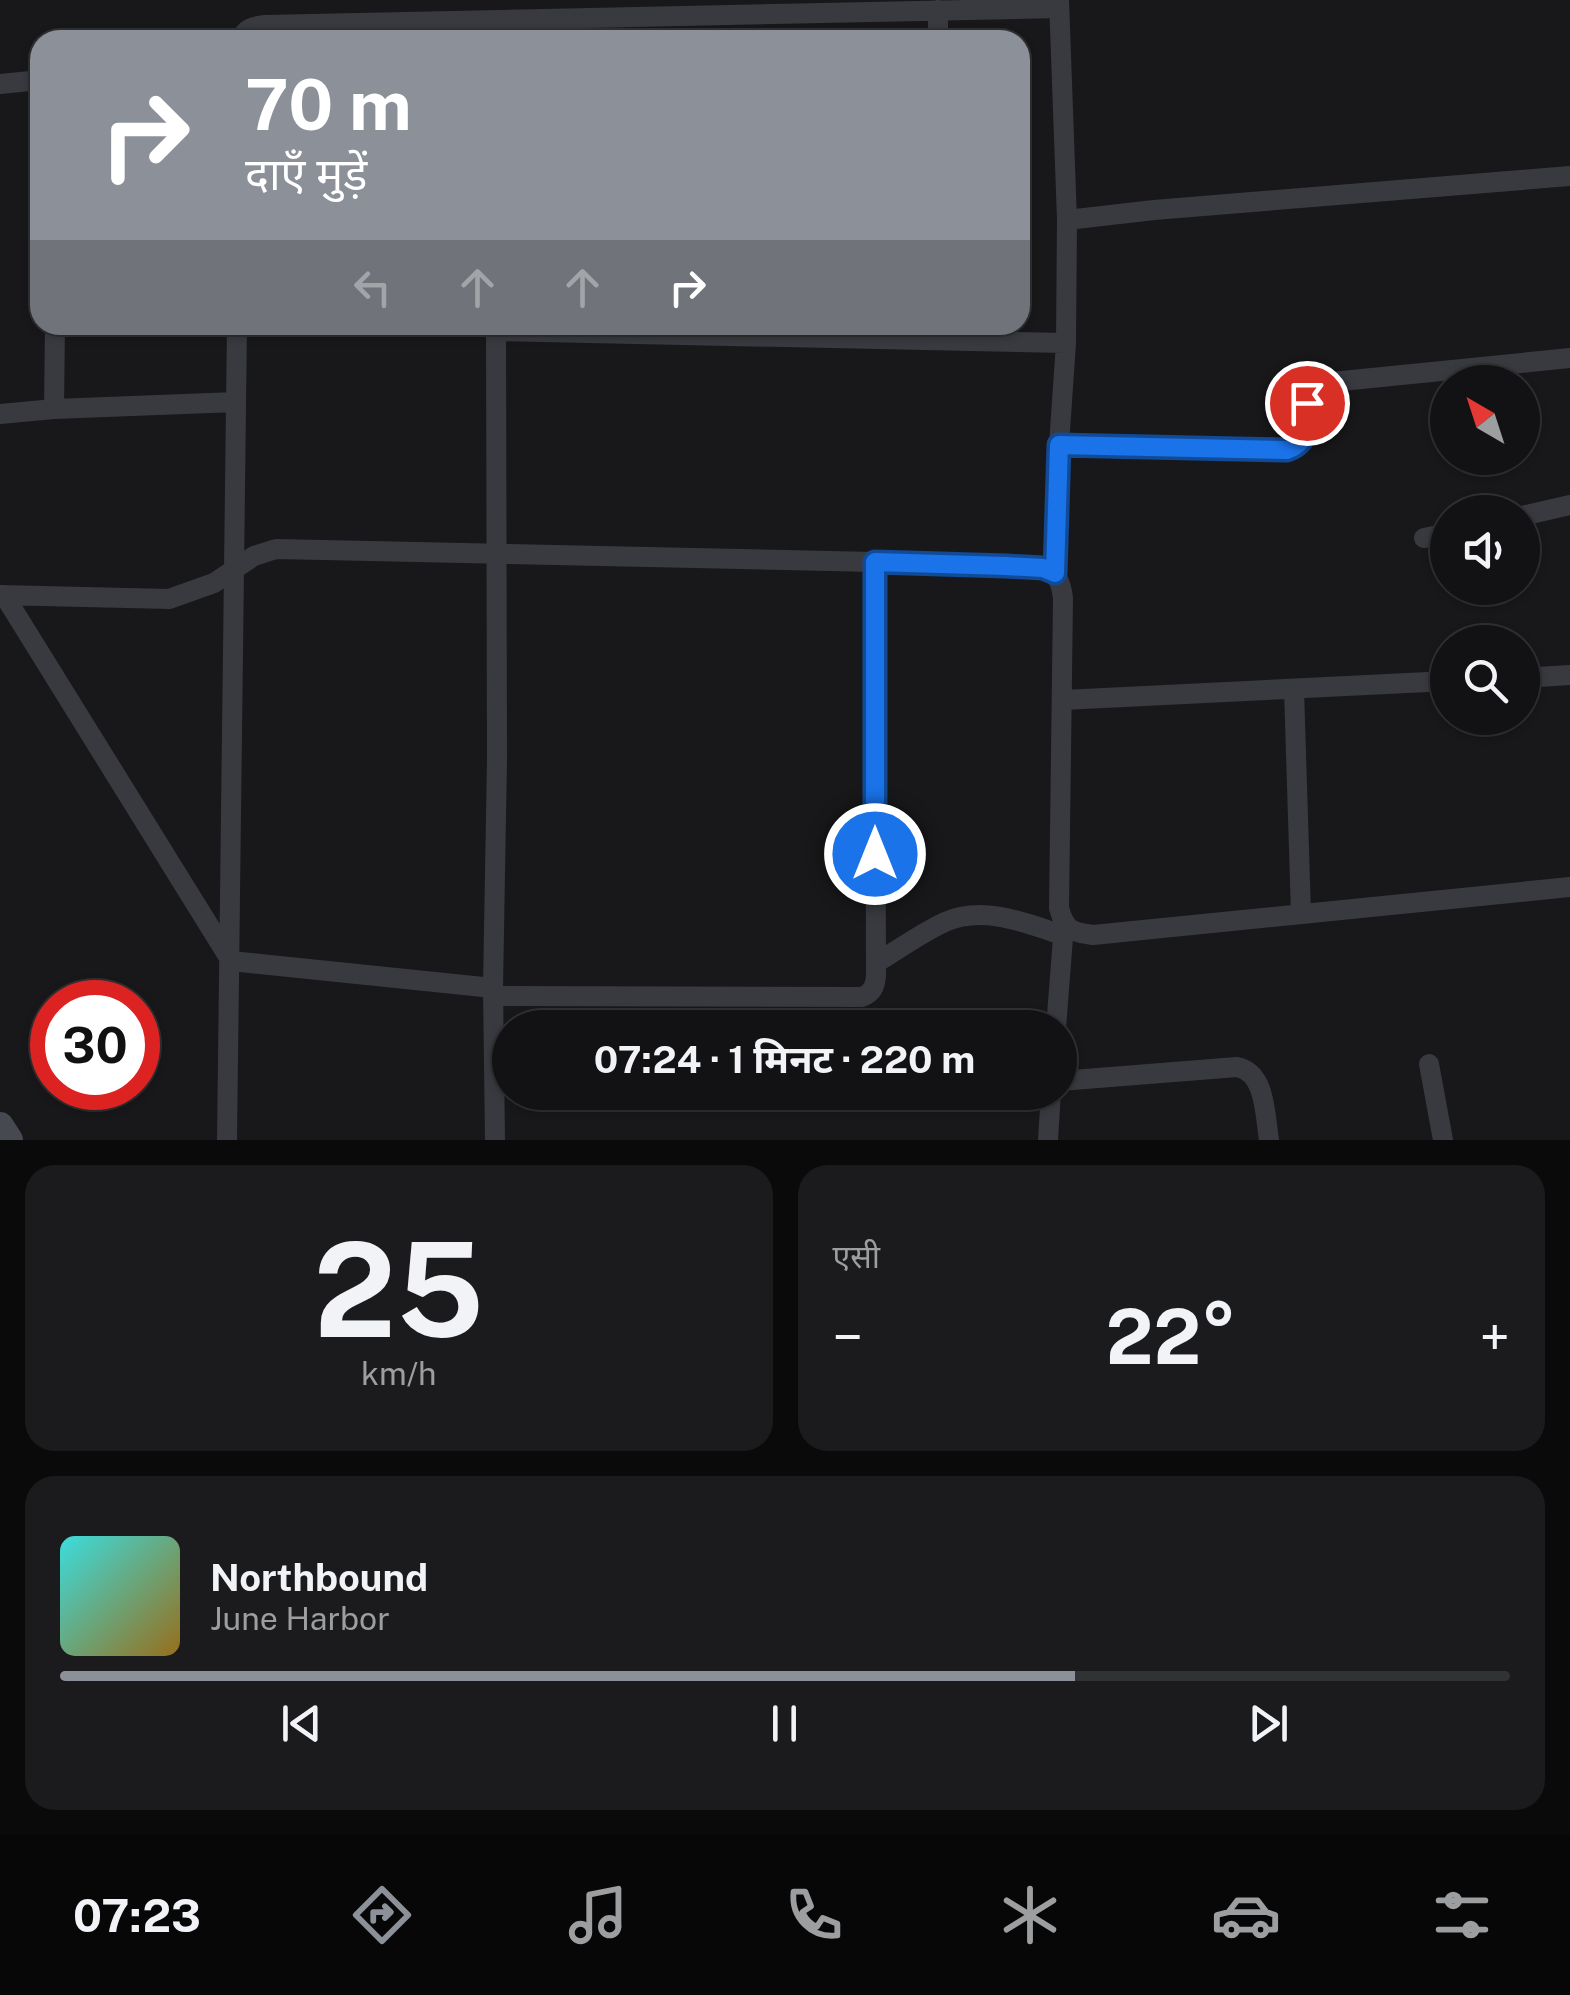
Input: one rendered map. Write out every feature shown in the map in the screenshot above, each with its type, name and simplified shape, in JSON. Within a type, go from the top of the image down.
[{"type":"street","points":[[248,30],[265,25],[503,30],[1059,4],[1067,220],[1066,344],[1055,573],[1062,584],[1063,598],[1059,908],[1063,930],[1057,1010]]},
{"type":"street","points":[[938,10],[938,30]]},
{"type":"street","points":[[0,84],[30,81]]},
{"type":"street","points":[[1067,220],[1570,176]]},
{"type":"street","points":[[54,409],[55,335]]},
{"type":"street","points":[[227,1140],[237,335]]},
{"type":"street","points":[[494,1140],[496,335]]},
{"type":"street","points":[[961,335],[1066,344]]},
{"type":"street","points":[[1059,445],[1287,450],[1302,442],[1307,403],[1322,383],[1570,358]]},
{"type":"street","points":[[0,414],[236,402]]},
{"type":"street","points":[[1540,512],[1570,505]]},
{"type":"street","points":[[1424,538],[1430,536]]},
{"type":"street","points":[[2,595],[169,600],[214,583],[254,556],[276,550],[875,562],[1043,568],[1055,573]]},
{"type":"street","points":[[231,960],[493,992],[862,997],[870,994],[875,986],[876,963],[875,562]]},
{"type":"street","points":[[2,595],[231,960]]},
{"type":"street","points":[[1540,677],[1570,675]]},
{"type":"street","points":[[1063,700],[1430,682]]},
{"type":"street","points":[[1294,689],[1301,914]]},
{"type":"street","points":[[876,963],[958,918],[988,915],[1093,935],[1570,888]]},
{"type":"street","points":[[1429,1064],[1443,1140]]},
{"type":"street","points":[[1077,1080],[1247,1068],[1260,1088],[1269,1140]]},
{"type":"street","points":[[1048,1140],[1050,1110]]},
{"type":"street","points":[[0,1126],[9,1140]]},
{"type":"route","points":[[875,854],[875,562],[1043,568],[1055,573],[1059,445],[1287,450],[1302,442],[1307,403]]}]
